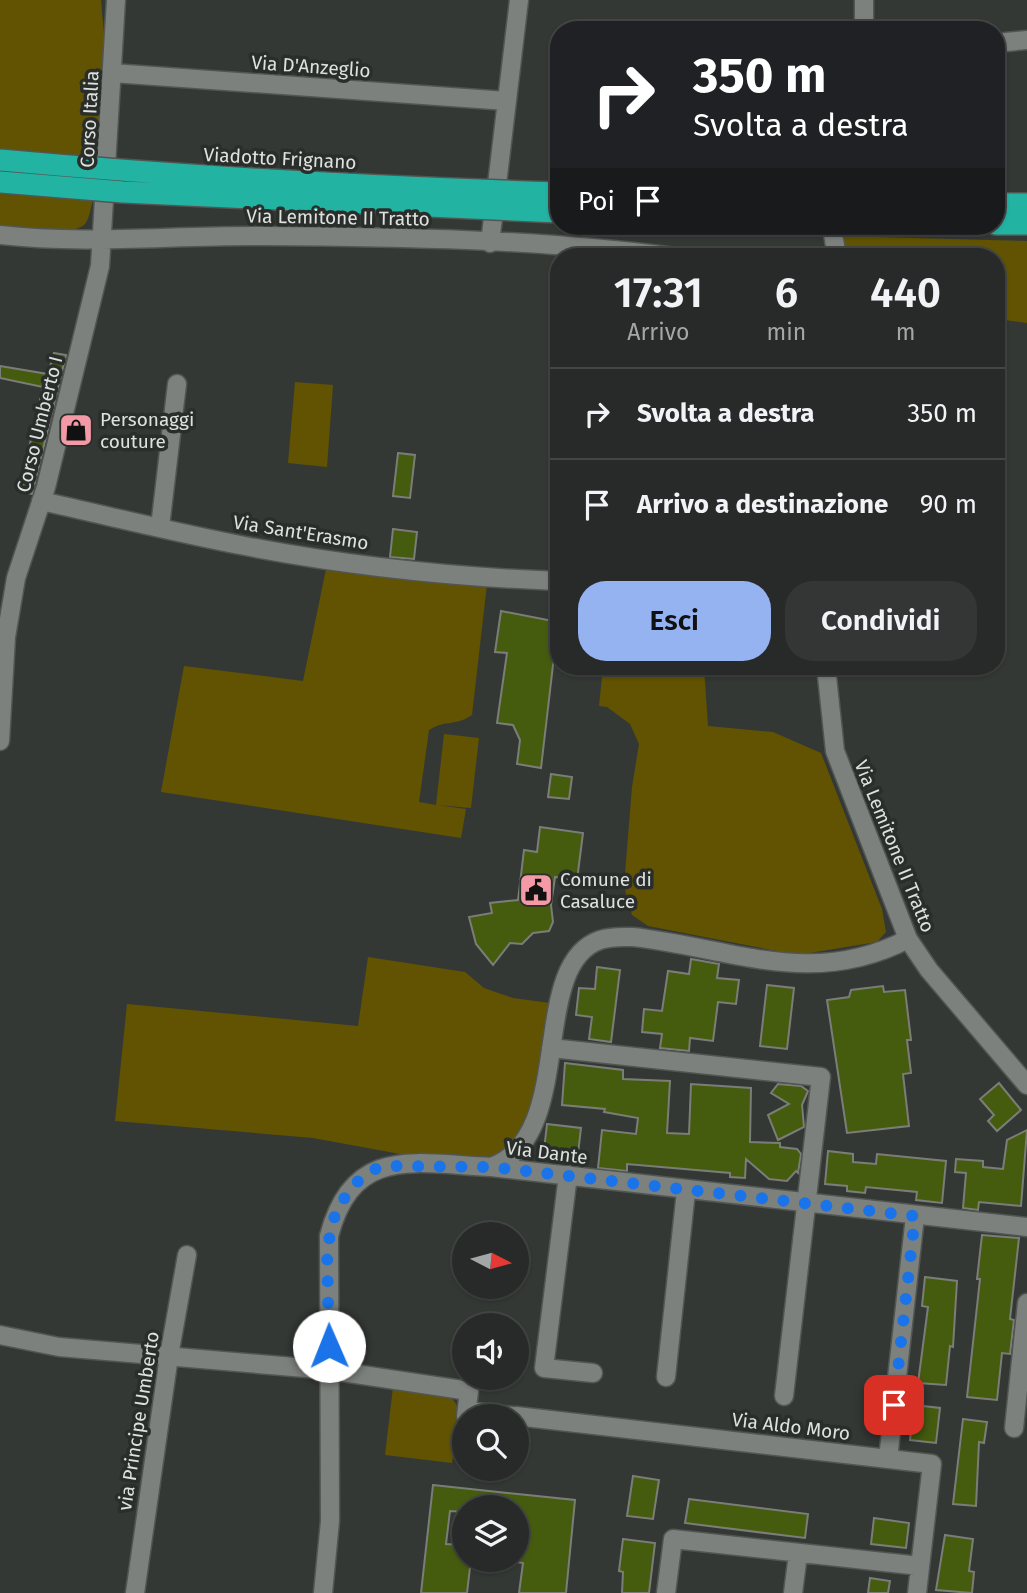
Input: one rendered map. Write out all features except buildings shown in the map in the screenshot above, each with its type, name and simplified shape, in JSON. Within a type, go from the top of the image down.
[{"type":"highway","name":"Viadotto Frignano","points":[[0,160],[114,171],[376,187],[550,193]]},
{"type":"highway","points":[[0,182],[123,192],[550,212]]},
{"type":"highway","points":[[1005,204],[1027,205]]},
{"type":"highway","points":[[1005,224],[1027,224]]},
{"type":"street","name":"Corso Italia","points":[[102,240],[116,0]]},
{"type":"street","points":[[491,243],[519,0]]},
{"type":"street","points":[[864,0],[864,21]]},
{"type":"street","points":[[1005,42],[1027,40]]},
{"type":"street","name":"Via D'Anzeglio","points":[[112,73],[507,100]]},
{"type":"street","name":"Via Lemitone II Tratto","points":[[0,234],[102,240],[261,236],[608,248]]},
{"type":"street","name":"Corso Umberto I","points":[[0,741],[4,622],[41,501],[100,266],[102,240]]},
{"type":"street","points":[[160,527],[177,384]]},
{"type":"street","name":"Via Sant'Erasmo","points":[[41,501],[245,546],[342,562],[477,577],[550,581]]},
{"type":"street","name":"Via Lemitone II Tratto","points":[[826,675],[835,751],[908,939],[929,970],[1027,1085]]},
{"type":"street","points":[[491,1167],[513,1156],[530,1134],[540,1106],[564,986],[584,952],[600,940],[648,939],[799,965],[855,958],[888,949],[908,939]]},
{"type":"street","points":[[551,1048],[821,1077],[784,1396]]},
{"type":"street","name":"Via Dante","points":[[323,1593],[330,1521],[328,1243],[333,1220],[346,1195],[368,1174],[388,1166],[491,1167],[686,1191],[1027,1227]]},
{"type":"street","points":[[568,1175],[544,1368],[593,1373]]},
{"type":"street","points":[[666,1377],[686,1191]]},
{"type":"street","points":[[888,1459],[915,1216]]},
{"type":"street","name":"via Principe Umberto","points":[[135,1593],[169,1356],[187,1255]]},
{"type":"street","points":[[1013,1428],[1024,1368],[1027,1303]]},
{"type":"street","points":[[1,1339],[59,1347],[329,1370],[469,1391],[467,1404]]},
{"type":"street","name":"Via Aldo Moro","points":[[529,1418],[932,1464],[917,1593]]},
{"type":"street","points":[[666,1593],[673,1539],[920,1566]]},
{"type":"street","points":[[793,1593],[798,1553]]},
{"type":"shaded area","points":[[0,0],[101,0],[105,54],[100,144],[90,214],[85,224],[78,228],[44,231],[0,226]]},
{"type":"shaded area","points":[[839,236],[1027,241],[1027,323],[1005,320],[1005,248],[841,248]]},
{"type":"shaded area","points":[[295,382],[333,385],[327,467],[288,463]]},
{"type":"shaded area","points":[[326,569],[487,584],[472,715],[429,730],[419,802],[436,805],[444,734],[479,738],[471,808],[437,805],[466,809],[461,838],[161,792],[184,666],[303,681]]},
{"type":"shaded area","points":[[602,675],[705,675],[708,726],[773,732],[821,753],[882,909],[886,932],[877,942],[797,955],[648,926],[632,915],[624,886],[632,787],[639,744],[630,724],[607,707],[599,706]]},
{"type":"shaded area","points":[[368,957],[465,972],[484,988],[513,998],[550,1003],[535,1096],[526,1120],[514,1141],[489,1159],[411,1156],[313,1138],[115,1121],[127,1004],[358,1026]]},
{"type":"shaded area","points":[[393,1387],[450,1397],[455,1403],[452,1404],[452,1463],[385,1455]]},
{"type":"place","name":"Personaggi couture","points":[[76,430]]},
{"type":"place","name":"Comune di Casaluce","points":[[536,890]]},
{"type":"route","points":[[329,1346],[329,1236],[333,1220],[346,1195],[368,1174],[377,1168],[405,1164],[491,1167],[568,1175],[915,1216],[894,1405]]}]
